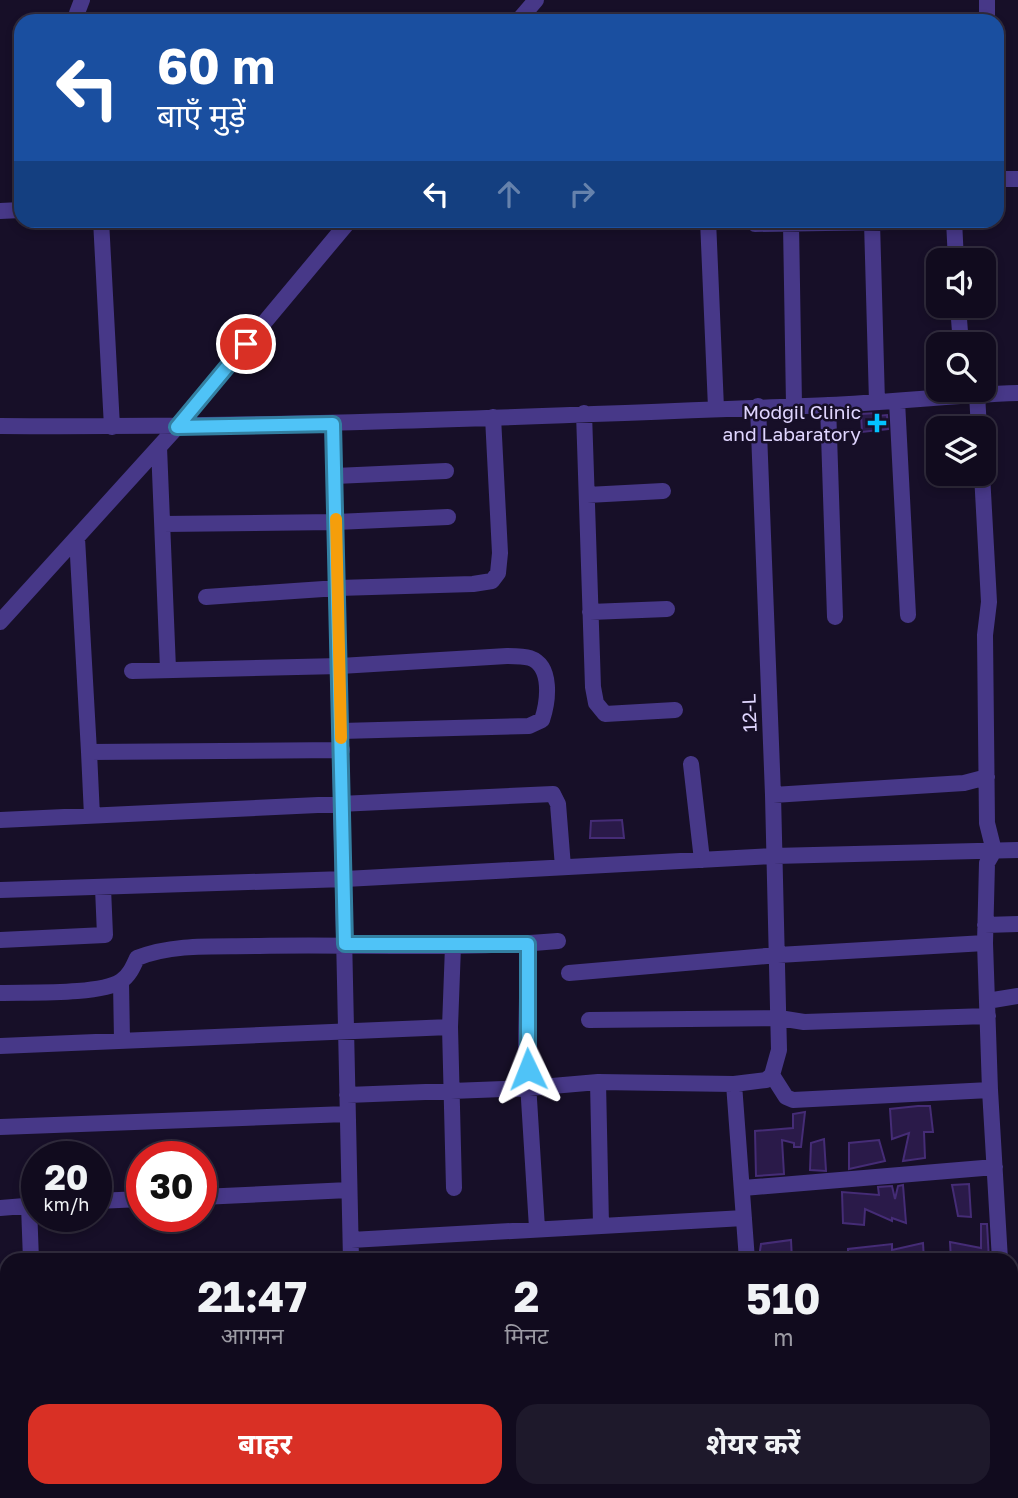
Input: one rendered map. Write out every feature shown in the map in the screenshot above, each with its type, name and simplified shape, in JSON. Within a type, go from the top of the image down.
[{"type":"street","points":[[524,14],[536,0]]},
{"type":"street","points":[[102,228],[112,427]]},
{"type":"street","points":[[0,622],[177,427],[343,228]]},
{"type":"street","points":[[708,228],[716,408]]},
{"type":"street","points":[[791,228],[794,405]]},
{"type":"street","points":[[872,228],[877,402]]},
{"type":"street","points":[[954,228],[955,248]]},
{"type":"street","points":[[996,393],[1018,393]]},
{"type":"street","points":[[0,426],[333,424],[828,405],[926,398]]},
{"type":"street","points":[[897,401],[908,615]]},
{"type":"street","points":[[828,405],[835,617]]},
{"type":"street","name":"12-L","points":[[758,406],[778,955],[779,1050],[772,1075]]},
{"type":"street","points":[[584,413],[593,687],[596,703],[605,714],[675,710]]},
{"type":"street","points":[[206,597],[492,581],[498,573],[500,553],[493,417]]},
{"type":"street","points":[[333,424],[345,879],[351,1253]]},
{"type":"street","points":[[159,447],[168,669]]},
{"type":"street","points":[[335,476],[446,471]]},
{"type":"street","points":[[983,486],[989,602],[985,635],[987,823],[994,851],[987,863],[985,943],[1000,1253]]},
{"type":"street","points":[[587,495],[663,491]]},
{"type":"street","points":[[163,524],[336,522],[448,517]]},
{"type":"street","points":[[76,538],[92,816]]},
{"type":"street","points":[[590,612],[667,609]]},
{"type":"street","points":[[132,671],[340,666],[507,656],[530,658],[541,666],[546,680],[547,705],[542,720],[529,726],[341,731]]},
{"type":"street","points":[[89,752],[342,750]]},
{"type":"street","points":[[691,764],[702,860]]},
{"type":"street","points":[[773,796],[964,783],[987,777]]},
{"type":"street","points":[[0,820],[553,794],[558,804],[563,867]]},
{"type":"street","points":[[0,890],[345,879],[773,856],[1018,850]]},
{"type":"street","points":[[0,940],[105,935],[103,888]]},
{"type":"street","points":[[985,925],[1018,923]]},
{"type":"street","points":[[0,993],[93,989],[121,982],[137,958],[152,952],[187,948],[345,944],[453,946],[558,942]]},
{"type":"street","points":[[569,973],[778,955],[985,943]]},
{"type":"street","points":[[528,944],[526,1051],[537,1228]]},
{"type":"street","points":[[453,946],[450,1027],[454,1188]]},
{"type":"street","points":[[121,982],[122,1040]]},
{"type":"street","points":[[589,1020],[779,1017],[804,1022],[988,1008],[1018,996]]},
{"type":"street","points":[[0,1046],[450,1027]]},
{"type":"street","points":[[347,1095],[529,1088],[598,1082],[734,1084],[766,1080],[772,1075],[786,1097],[793,1100],[990,1090]]},
{"type":"street","points":[[598,1082],[601,1225]]},
{"type":"street","points":[[734,1084],[746,1253]]},
{"type":"street","points":[[0,1127],[347,1114]]},
{"type":"street","points":[[743,1188],[995,1167]]},
{"type":"street","points":[[217,1196],[349,1190]]},
{"type":"street","points":[[0,1208],[21,1206]]},
{"type":"street","points":[[351,1240],[744,1218]]},
{"type":"street","points":[[31,1253],[32,1232]]},
{"type":"street","points":[[270,1498],[297,1498]]},
{"type":"street","points":[[788,1498],[795,1498]]},
{"type":"building","points":[[876,413],[877,416],[887,415],[888,429],[862,432],[861,414]]},
{"type":"building","points":[[622,820],[624,838],[590,838],[591,821]]},
{"type":"building","points":[[930,1106],[933,1132],[924,1132],[925,1158],[903,1161],[909,1133],[892,1139],[890,1109]]},
{"type":"building","points":[[805,1112],[801,1147],[794,1147],[794,1143],[782,1140],[784,1174],[756,1176],[755,1131],[793,1128],[793,1114]]},
{"type":"building","points":[[824,1139],[826,1171],[810,1170],[811,1143]]},
{"type":"building","points":[[879,1140],[885,1161],[849,1169],[849,1143]]},
{"type":"building","points":[[969,1184],[971,1217],[958,1216],[952,1185]]},
{"type":"building","points":[[903,1185],[906,1223],[892,1218],[892,1221],[865,1209],[864,1225],[843,1223],[842,1192],[879,1195],[878,1187],[892,1186],[895,1199],[898,1186]]},
{"type":"building","points":[[981,1224],[987,1224],[989,1253],[951,1253],[950,1242],[981,1248]]},
{"type":"building","points":[[791,1240],[792,1253],[760,1253],[761,1244]]},
{"type":"building","points":[[923,1243],[924,1253],[848,1253],[848,1249],[892,1244],[892,1250]]},
{"type":"slow traffic","points":[[336,519],[341,738]]},
{"type":"place","name":"Modgil Clinic and Labaratory","points":[[877,423]]},
{"type":"route","points":[[246,344],[177,427],[333,424],[345,944],[528,944],[528,1069]]}]
